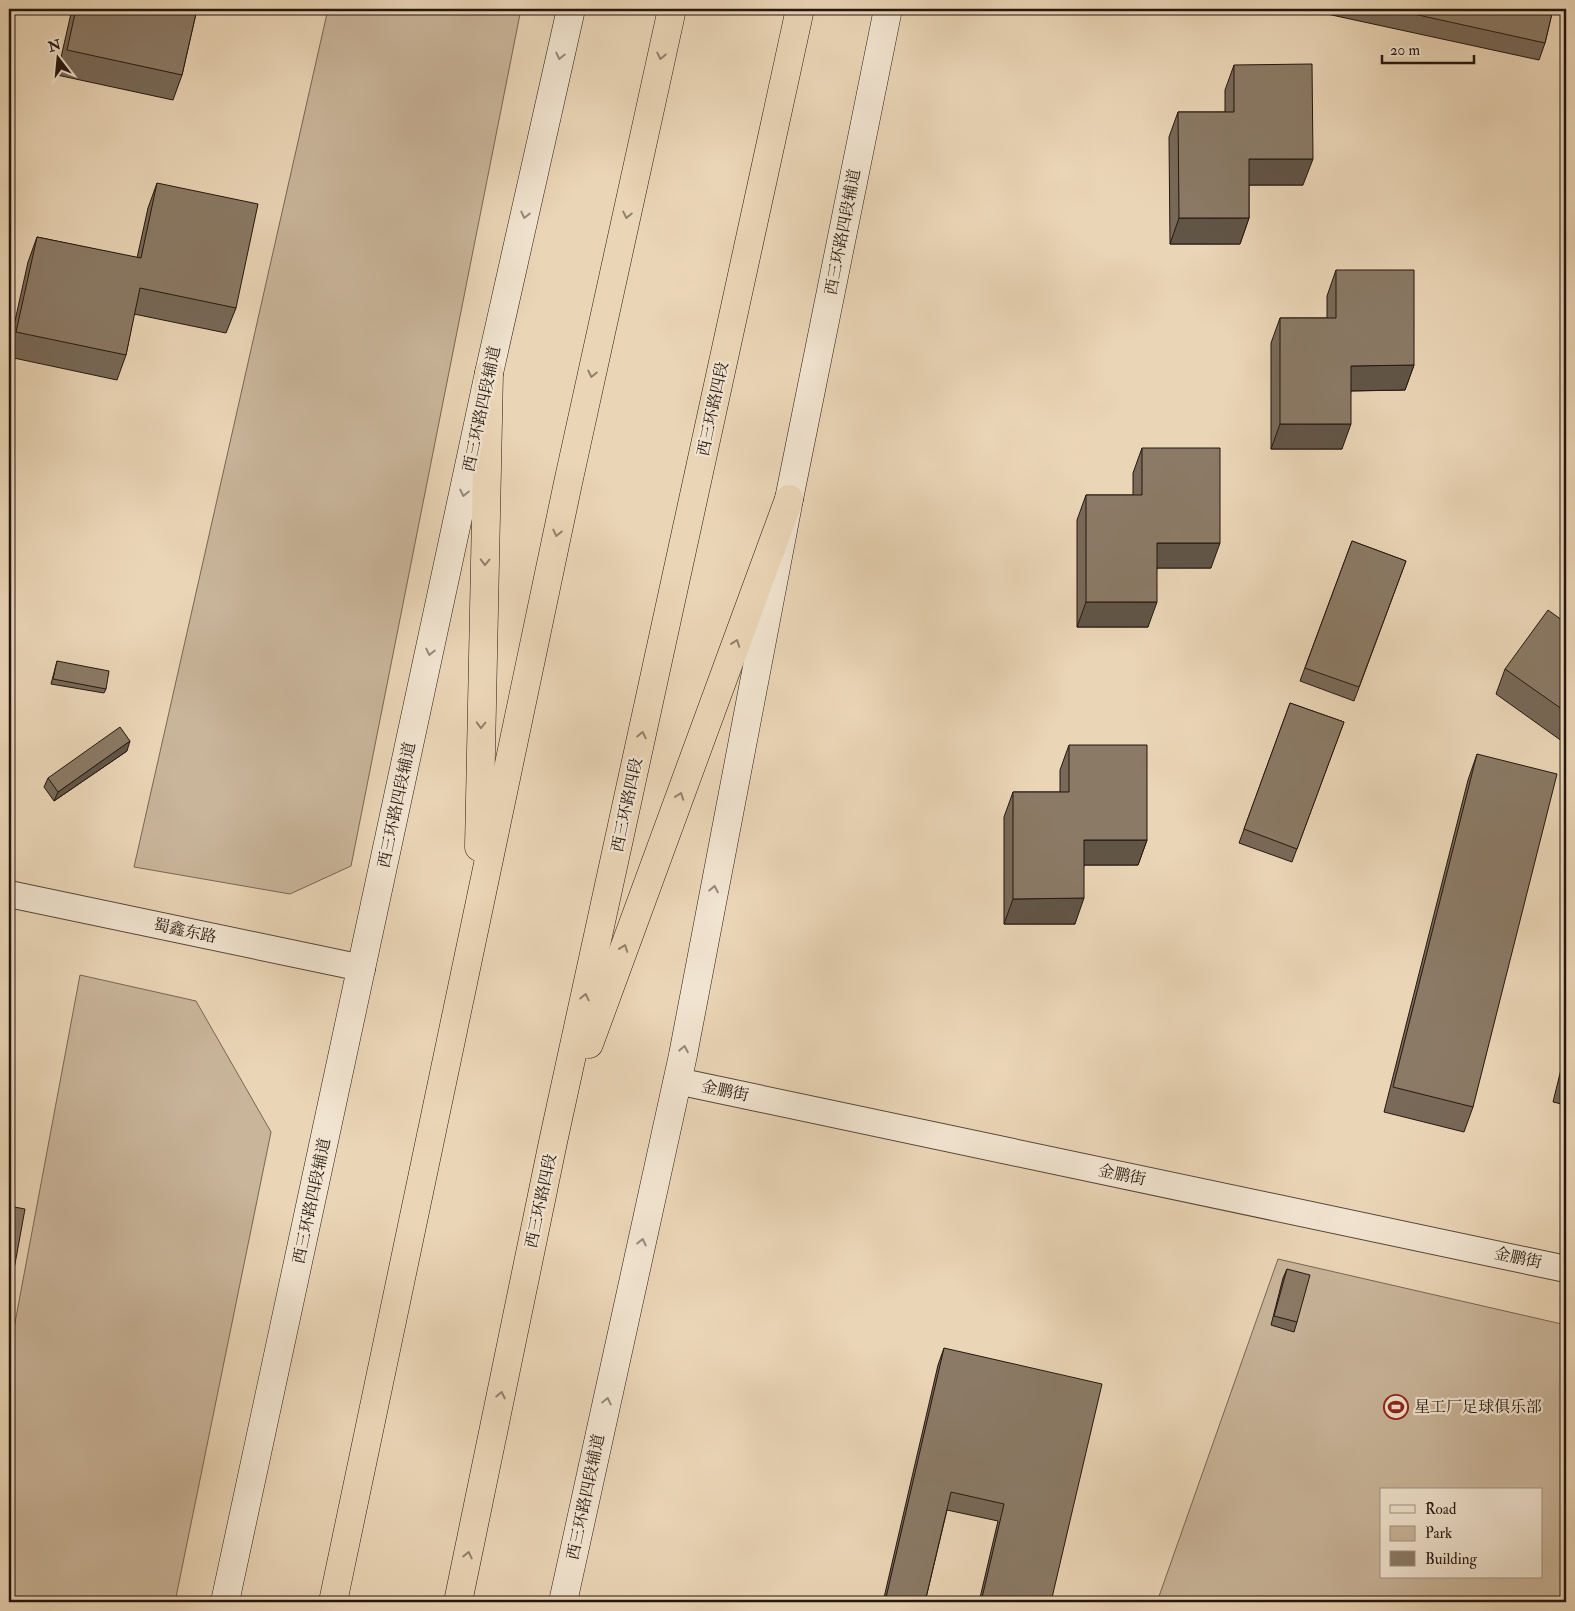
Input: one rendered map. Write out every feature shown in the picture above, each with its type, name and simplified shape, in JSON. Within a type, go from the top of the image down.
[{"type":"highway","points":[[333,1602],[568,483],[672,9]]},
{"type":"highway","name":"西三环路四段","points":[[458,1602],[553,1142],[800,9]]},
{"type":"highway","points":[[477,914],[489,374]]},
{"type":"highway","points":[[553,1142],[789,499]]},
{"type":"main road","name":"西三环路四段辅道","points":[[225,1602],[489,374],[571,9]]},
{"type":"main road","name":"西三环路四段辅道","points":[[563,1602],[677,1080],[789,499],[888,9]]},
{"type":"street","name":"蜀鑫东路","points":[[9,894],[362,968]]},
{"type":"street","name":"金鹏街","points":[[677,1080],[1566,1269]]},
{"type":"green space","points":[[328,9],[521,9],[351,866],[290,894],[134,867]]},
{"type":"green space","points":[[80,975],[196,1001],[271,1132],[175,1602],[9,1602],[9,1355]]},
{"type":"green space","name":"星工厂足球俱乐部","points":[[1278,1259],[1566,1325],[1566,1602],[1157,1602]]},
{"type":"building","points":[[76,9],[197,9],[182,75],[67,50]]},
{"type":"building","points":[[1391,9],[1553,9],[1545,43]]},
{"type":"building","points":[[1312,64],[1313,159],[1249,159],[1249,218],[1179,218],[1178,112],[1234,112],[1234,65]]},
{"type":"building","points":[[157,183],[258,204],[236,308],[140,288],[126,355],[16,332],[37,237],[141,258]]},
{"type":"building","points":[[1336,270],[1414,270],[1414,365],[1351,366],[1351,424],[1280,424],[1280,318],[1336,318]]},
{"type":"building","points":[[1142,448],[1220,448],[1220,543],[1157,543],[1157,602],[1086,602],[1086,495],[1142,495]]},
{"type":"building","points":[[1352,541],[1406,561],[1359,687],[1305,668]]},
{"type":"building","points":[[1548,610],[1566,623],[1566,712],[1505,669]]},
{"type":"building","points":[[57,661],[109,671],[106,689],[53,679]]},
{"type":"building","points":[[1290,703],[1344,722],[1297,849],[1244,829]]},
{"type":"building","points":[[120,727],[130,741],[58,792],[48,778]]},
{"type":"building","points":[[1069,745],[1147,745],[1147,840],[1084,840],[1084,898],[1013,899],[1013,792],[1069,792]]},
{"type":"building","points":[[1477,754],[1557,774],[1473,1107],[1393,1087]]},
{"type":"building","points":[[1566,1062],[1566,1078],[1562,1077]]},
{"type":"building","points":[[9,1206],[25,1209],[9,1297]]},
{"type":"building","points":[[1287,1269],[1310,1275],[1297,1322],[1274,1316]]},
{"type":"building","points":[[944,1348],[1102,1384],[1051,1602],[981,1602],[1004,1504],[951,1492],[925,1602],[885,1602]]},
{"type":"place","name":"星工厂足球俱乐部","points":[[1396,1407]]}]
